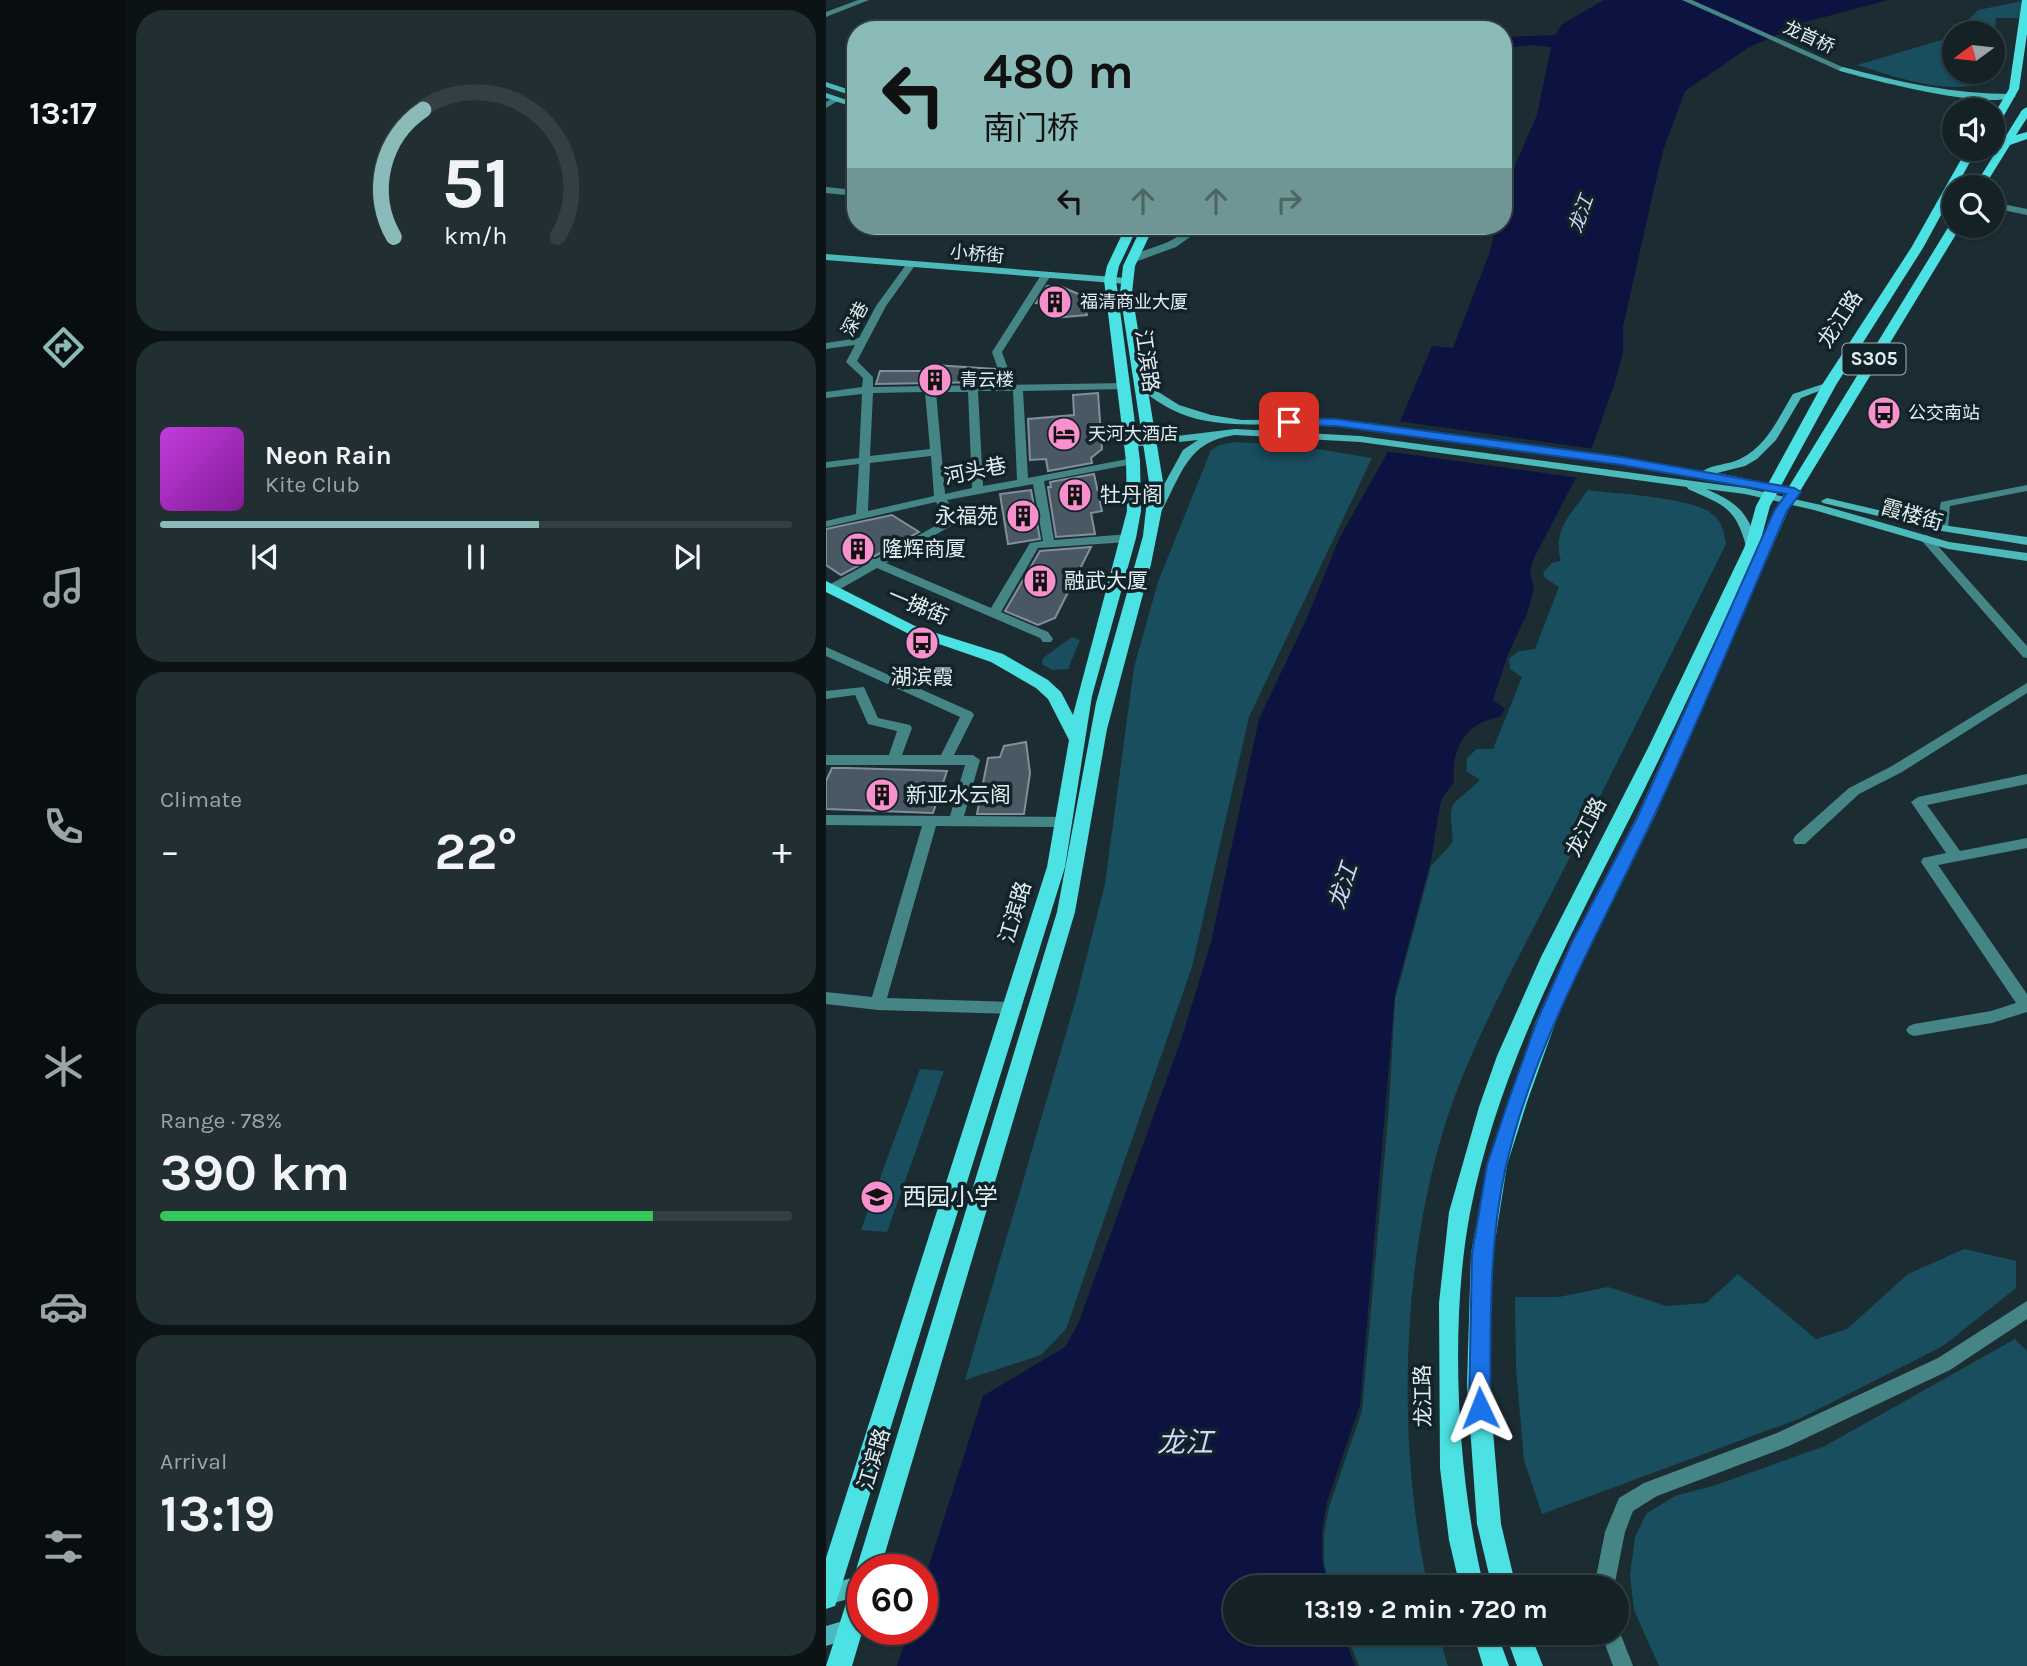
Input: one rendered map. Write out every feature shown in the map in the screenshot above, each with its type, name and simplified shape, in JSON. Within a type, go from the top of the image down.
[{"type":"main road","points":[[2005,105],[2013,92],[2027,0]]},
{"type":"main road","points":[[2013,92],[2027,88]]},
{"type":"main road","points":[[2013,92],[2027,94]]},
{"type":"main road","points":[[1986,175],[2027,110]]},
{"type":"main road","points":[[2006,143],[2027,135]]},
{"type":"main road","name":"龙江路","points":[[1501,1575],[1489,1524],[1478,1385],[1482,1254],[1497,1165],[1546,1021],[1580,944],[1646,816],[1829,385],[1917,248],[1965,161]]},
{"type":"main road","name":"江滨路","points":[[826,1596],[1056,867],[1084,696],[1129,538],[1134,511],[1133,461],[1110,280],[1127,235]]},
{"type":"main road","name":"江滨路","points":[[873,1554],[1066,912],[1082,844],[1104,705],[1156,510],[1150,436],[1126,281],[1144,235]]},
{"type":"main road","name":"龙江路","points":[[1469,1575],[1459,1539],[1450,1438],[1448,1360],[1452,1273],[1459,1214],[1478,1135],[1513,1041],[1554,947],[1625,810],[1752,547],[1763,506],[1782,493],[1947,238]]},
{"type":"main road","name":"一拂街","points":[[830,592],[912,630],[997,658],[1042,684],[1055,696],[1076,737]]},
{"type":"main road","points":[[839,1666],[838,1632],[847,1615]]},
{"type":"main road","points":[[1489,1645],[1496,1666]]},
{"type":"main road","points":[[1522,1645],[1530,1666]]},
{"type":"street","points":[[826,10],[852,0]]},
{"type":"street","points":[[826,15],[865,0]]},
{"type":"street","name":"龙首桥","points":[[1686,0],[1845,68]]},
{"type":"street","name":"龙首桥","points":[[1693,0],[1845,68]]},
{"type":"street","points":[[1845,68],[1924,87],[2013,92]]},
{"type":"street","points":[[1845,68],[1896,85],[1961,98]]},
{"type":"street","points":[[826,85],[847,92]]},
{"type":"street","points":[[1953,95],[2013,92]]},
{"type":"street","points":[[826,95],[847,103]]},
{"type":"street","points":[[826,105],[837,99]]},
{"type":"street","points":[[826,190],[847,192]]},
{"type":"street","points":[[2005,207],[2027,212]]},
{"type":"street","points":[[1132,260],[1145,253],[1178,245],[1186,235]]},
{"type":"street","name":"小桥街","points":[[826,257],[1126,281]]},
{"type":"street","name":"深巷","points":[[867,390],[868,377],[851,362],[881,306],[911,264]]},
{"type":"street","points":[[995,389],[1003,369],[997,352],[1019,323],[1024,307],[1046,275]]},
{"type":"street","points":[[826,346],[862,341]]},
{"type":"street","points":[[1141,384],[1158,400],[1182,413],[1237,427],[1360,439],[1782,493]]},
{"type":"street","points":[[1692,472],[1722,470],[1752,460],[1778,431],[1797,396],[1829,385]]},
{"type":"street","points":[[828,393],[1125,386]]},
{"type":"street","points":[[830,592],[874,562],[952,521],[940,498],[930,389]]},
{"type":"street","points":[[973,389],[978,490]]},
{"type":"street","points":[[1018,389],[1023,481]]},
{"type":"street","points":[[862,515],[867,390]]},
{"type":"street","points":[[1130,439],[1237,427],[1336,422],[1692,472],[1782,493]]},
{"type":"street","points":[[1156,510],[1189,450],[1206,438],[1237,427]]},
{"type":"street","points":[[826,465],[935,452]]},
{"type":"street","name":"河头巷","points":[[826,524],[978,490],[1133,461]]},
{"type":"street","points":[[1038,478],[1049,543]]},
{"type":"street","points":[[1678,481],[1734,505],[1744,519],[1752,547]]},
{"type":"street","points":[[1942,528],[1945,504],[2027,488]]},
{"type":"street","name":"霞楼街","points":[[1782,493],[1942,528],[2027,541]]},
{"type":"street","name":"霞楼街","points":[[1782,493],[1926,539],[2027,557]]},
{"type":"street","points":[[994,613],[1034,545],[1129,538]]},
{"type":"street","points":[[1926,539],[2022,642],[2027,654]]},
{"type":"street","points":[[874,562],[1044,635],[1047,639]]},
{"type":"street","points":[[826,651],[967,715],[946,759]]},
{"type":"street","points":[[1800,840],[1854,791],[1897,769],[2027,687]]},
{"type":"street","points":[[826,695],[859,690],[873,720],[905,728],[894,760]]},
{"type":"street","points":[[826,760],[972,760],[956,821]]},
{"type":"street","points":[[1957,858],[1918,802],[2027,779]]},
{"type":"street","points":[[826,820],[1064,822]]},
{"type":"street","points":[[878,1003],[930,821]]},
{"type":"street","points":[[1914,1030],[1992,1017],[2027,1006],[1928,862],[2027,843]]},
{"type":"street","points":[[826,998],[878,1003],[1014,1007]]},
{"type":"street","points":[[1606,1575],[1615,1532],[1626,1504],[1651,1489],[1782,1440],[1944,1364],[2027,1308]]},
{"type":"street","points":[[826,1596],[847,1590]]},
{"type":"street","points":[[1615,1645],[1623,1666]]},
{"type":"shaded area","points":[[2027,0],[2027,18],[1969,21],[1978,10]]},
{"type":"shaded area","points":[[1942,40],[1942,84],[1980,84],[1939,86],[1857,65]]},
{"type":"shaded area","points":[[1236,442],[1293,445],[1372,458],[1249,717],[1192,967],[1066,1329],[1041,1355],[965,1380],[1076,999],[1105,884],[1134,667],[1158,582],[1211,450],[1219,445]]},
{"type":"shaded area","points":[[1588,490],[1667,499],[1697,506],[1712,514],[1719,521],[1726,544],[1499,996],[1461,1080],[1441,1138],[1426,1200],[1415,1265],[1409,1331],[1410,1463],[1426,1575],[1327,1575],[1324,1565],[1324,1534],[1329,1507],[1362,1411],[1389,1107],[1395,999],[1431,866],[1453,842],[1451,810],[1456,801],[1480,780],[1466,771],[1467,758],[1477,749],[1493,749],[1522,677],[1510,669],[1509,659],[1519,651],[1535,649],[1559,587],[1545,578],[1543,573],[1552,563],[1561,561],[1559,540],[1570,515]]},
{"type":"shaded area","points":[[1072,637],[1080,640],[1068,669],[1052,670],[1042,664],[1043,658]]},
{"type":"shaded area","points":[[920,1069],[944,1071],[887,1232],[861,1230]]},
{"type":"shaded area","points":[[1964,1249],[2016,1261],[2016,1288],[1943,1346],[1801,1418],[1542,1514],[1524,1460],[1516,1368],[1515,1297],[1559,1297],[1608,1287],[1666,1306],[1706,1303],[1738,1274],[1816,1339],[1847,1329],[1908,1274]]},
{"type":"shaded area","points":[[2015,1339],[2027,1351],[2027,1666],[1659,1666],[1634,1610],[1630,1575],[1635,1537],[1646,1514],[1675,1496],[1716,1485],[1825,1446]]},
{"type":"shaded area","points":[[1351,1645],[1442,1645],[1448,1666],[1359,1666]]},
{"type":"water","name":"龙江","points":[[1604,0],[1888,0],[1802,23],[1748,48],[1685,91],[1663,151],[1623,327],[1623,353],[1614,385],[1593,445],[1533,560],[1530,573],[1534,588],[1527,614],[1508,654],[1493,700],[1505,709],[1500,717],[1478,724],[1463,739],[1455,758],[1454,782],[1441,800],[1431,860],[1395,994],[1360,1405],[1327,1502],[1322,1529],[1322,1560],[1326,1575],[1223,1575],[1223,1645],[1347,1645],[1355,1666],[897,1666],[904,1645],[938,1645],[938,1554],[933,1554],[983,1396],[1065,1347],[1078,1324],[1182,1037],[1211,942],[1259,719],[1306,620],[1340,537],[1385,457],[1432,346],[1453,348],[1494,235],[1512,235],[1512,172],[1537,115],[1551,47],[1530,45],[1512,48],[1512,37],[1555,35],[1562,24]]},
{"type":"pier","points":[[1397,421],[1595,449],[1580,478],[1384,451]]},
{"type":"building","name":"福清商业大厦","points":[[1047,286],[1062,287],[1081,295],[1087,315],[1053,318],[1053,304],[1036,303]]},
{"type":"building","name":"青云楼","points":[[934,365],[995,369],[989,382],[876,384],[880,371],[933,371]]},
{"type":"building","name":"天河大酒店","points":[[1098,393],[1102,449],[1091,458],[1092,463],[1048,471],[1046,459],[1030,460],[1028,419],[1074,415],[1073,395]]},
{"type":"building","name":"牡丹阁","points":[[1094,474],[1102,511],[1091,513],[1095,534],[1056,537],[1048,487],[1051,487],[1050,482]]},
{"type":"building","name":"永福苑","points":[[1031,490],[1040,539],[1008,544],[1000,494]]},
{"type":"building","name":"隆辉商厦","points":[[892,515],[919,532],[875,556],[868,557],[867,561],[841,575],[826,565],[826,529]]},
{"type":"building","name":"融武大厦","points":[[1091,547],[1055,618],[1038,625],[1005,611],[1040,551]]},
{"type":"building","points":[[1026,742],[1030,773],[1024,814],[977,814],[988,758],[1000,757],[1004,746]]},
{"type":"building","name":"新亚水云阁","points":[[832,768],[947,771],[933,813],[826,809],[826,781]]},
{"type":"place","name":"福清商业大厦","points":[[1055,302]]},
{"type":"place","name":"青云楼","points":[[935,380]]},
{"type":"place","name":"公交南站","points":[[1884,413]]},
{"type":"place","name":"天河大酒店","points":[[1064,434]]},
{"type":"place","name":"牡丹阁","points":[[1075,495]]},
{"type":"place","name":"永福苑","points":[[1023,516]]},
{"type":"place","name":"隆辉商厦","points":[[858,549]]},
{"type":"place","name":"融武大厦","points":[[1040,581]]},
{"type":"place","name":"湖滨霞","points":[[922,643]]},
{"type":"place","name":"新亚水云阁","points":[[882,795]]},
{"type":"place","name":"西园小学","points":[[877,1197]]},
{"type":"route","points":[[1289,422],[1336,422],[1622,461],[1751,482],[1794,492],[1781,511],[1646,816],[1580,944],[1546,1021],[1517,1102],[1497,1165],[1482,1254],[1478,1385],[1480,1408]]}]
